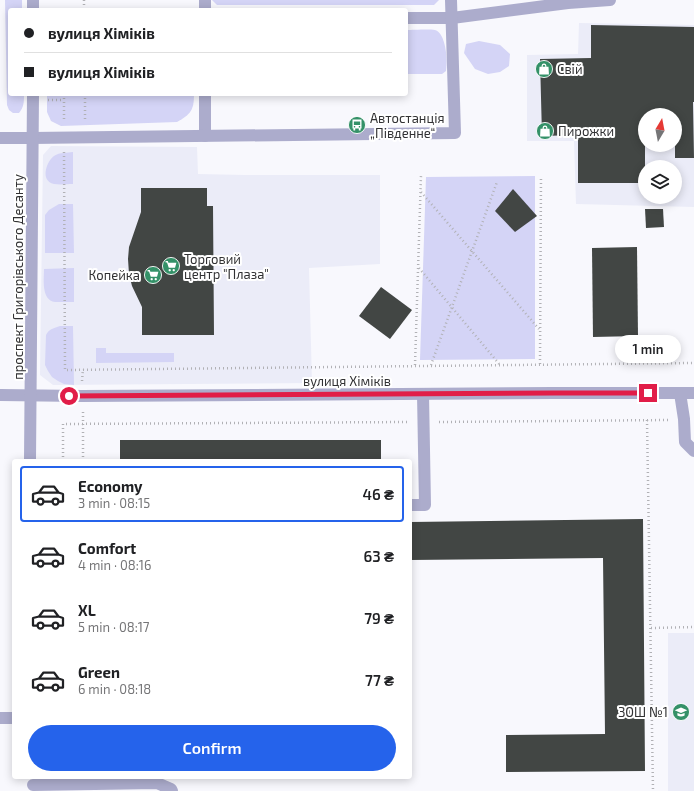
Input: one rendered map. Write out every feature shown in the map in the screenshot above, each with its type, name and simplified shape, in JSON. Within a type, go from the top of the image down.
[{"type":"street","points":[[0,138],[455,133],[451,0]]},
{"type":"street","points":[[408,18],[452,18],[568,3],[610,0]]},
{"type":"street","name":"проспект Григорівського Десанту","points":[[30,459],[33,96]]},
{"type":"street","points":[[205,96],[206,136]]},
{"type":"street","points":[[680,393],[684,419],[685,442],[694,451]]},
{"type":"street","name":"вулиця Хіміків","points":[[0,395],[82,396],[694,393]]},
{"type":"street","points":[[412,506],[425,505],[424,394]]},
{"type":"street","points":[[0,718],[12,718]]},
{"type":"street","points":[[33,784],[157,783],[171,789],[172,791]]},
{"type":"path","points":[[64,96],[65,370],[694,363]]},
{"type":"path","points":[[85,96],[85,137]]},
{"type":"path","points":[[415,365],[421,175]]},
{"type":"path","points":[[540,364],[541,176]]},
{"type":"path","points":[[431,365],[497,182]]},
{"type":"path","points":[[421,192],[540,330]]},
{"type":"path","points":[[418,268],[500,365]]},
{"type":"path","points":[[83,369],[83,459]]},
{"type":"path","points":[[63,459],[63,424],[684,419]]},
{"type":"path","points":[[646,420],[653,791]]},
{"type":"path","points":[[651,628],[694,627]]},
{"type":"shaded area","points":[[5,0],[22,0],[22,8],[8,8],[8,96],[24,96],[23,104],[19,113],[13,113],[9,110],[7,105]]},
{"type":"shaded area","points":[[212,0],[439,0],[434,5],[217,5]]},
{"type":"shaded area","points":[[579,23],[694,25],[694,207],[576,204],[574,141],[527,141],[527,55],[578,54]]},
{"type":"shaded area","points":[[408,30],[435,30],[439,32],[444,42],[447,61],[446,71],[442,74],[408,74]]},
{"type":"shaded area","points":[[479,41],[500,45],[510,54],[509,66],[500,72],[488,74],[475,69],[464,53],[466,44]]},
{"type":"shaded area","points":[[47,96],[194,96],[191,111],[177,122],[61,126],[51,121],[47,112]]},
{"type":"shaded area","points":[[51,146],[197,147],[198,174],[380,175],[380,264],[309,268],[312,383],[53,385],[40,375],[43,155]]},
{"type":"shaded area","points":[[73,152],[73,184],[54,184],[50,182],[47,179],[46,171],[51,159],[59,154]]},
{"type":"shaded area","points":[[535,176],[535,359],[420,360],[426,177]]},
{"type":"shaded area","points":[[59,204],[73,204],[74,253],[45,253],[45,215],[49,210]]},
{"type":"shaded area","points":[[74,268],[74,302],[55,302],[47,297],[44,288],[44,269]]},
{"type":"shaded area","points":[[60,326],[73,326],[74,385],[64,384],[52,377],[45,365],[46,335],[50,330]]},
{"type":"shaded area","points":[[96,348],[106,348],[106,353],[174,353],[174,362],[96,363]]},
{"type":"shaded area","name":"ЗОШ №1","points":[[668,633],[694,633],[694,791],[668,791]]},
{"type":"building","points":[[591,25],[694,27],[694,158],[675,158],[675,152],[682,152],[682,108],[638,108],[638,152],[645,152],[645,160],[638,160],[638,183],[578,183],[578,135],[542,136],[540,59],[591,58]]},
{"type":"building","name":"Торговий центр \"Плаза\"","points":[[141,188],[207,188],[207,206],[213,206],[214,335],[142,335],[142,307],[132,286],[129,274],[128,259],[129,247],[141,212]]},
{"type":"building","points":[[513,189],[537,216],[515,232],[495,211]]},
{"type":"building","points":[[645,209],[663,209],[664,227],[646,228]]},
{"type":"building","points":[[637,247],[638,336],[593,337],[592,248]]},
{"type":"building","points":[[381,287],[412,310],[390,339],[359,316]]},
{"type":"building","points":[[120,440],[381,440],[381,459],[120,459]]},
{"type":"building","points":[[643,519],[645,771],[506,772],[506,735],[605,734],[603,558],[412,560],[412,522]]},
{"type":"place","name":"Свій","points":[[544,69]]},
{"type":"place","name":"Автостанція „Південне“","points":[[357,125]]},
{"type":"place","name":"Пирожки","points":[[545,131]]},
{"type":"place","name":"Торговий центр \"Плаза\"","points":[[171,266]]},
{"type":"place","name":"Копейка","points":[[153,275]]},
{"type":"place","name":"ЗОШ №1","points":[[681,712]]},
{"type":"route","points":[[69,396],[648,393]]}]
